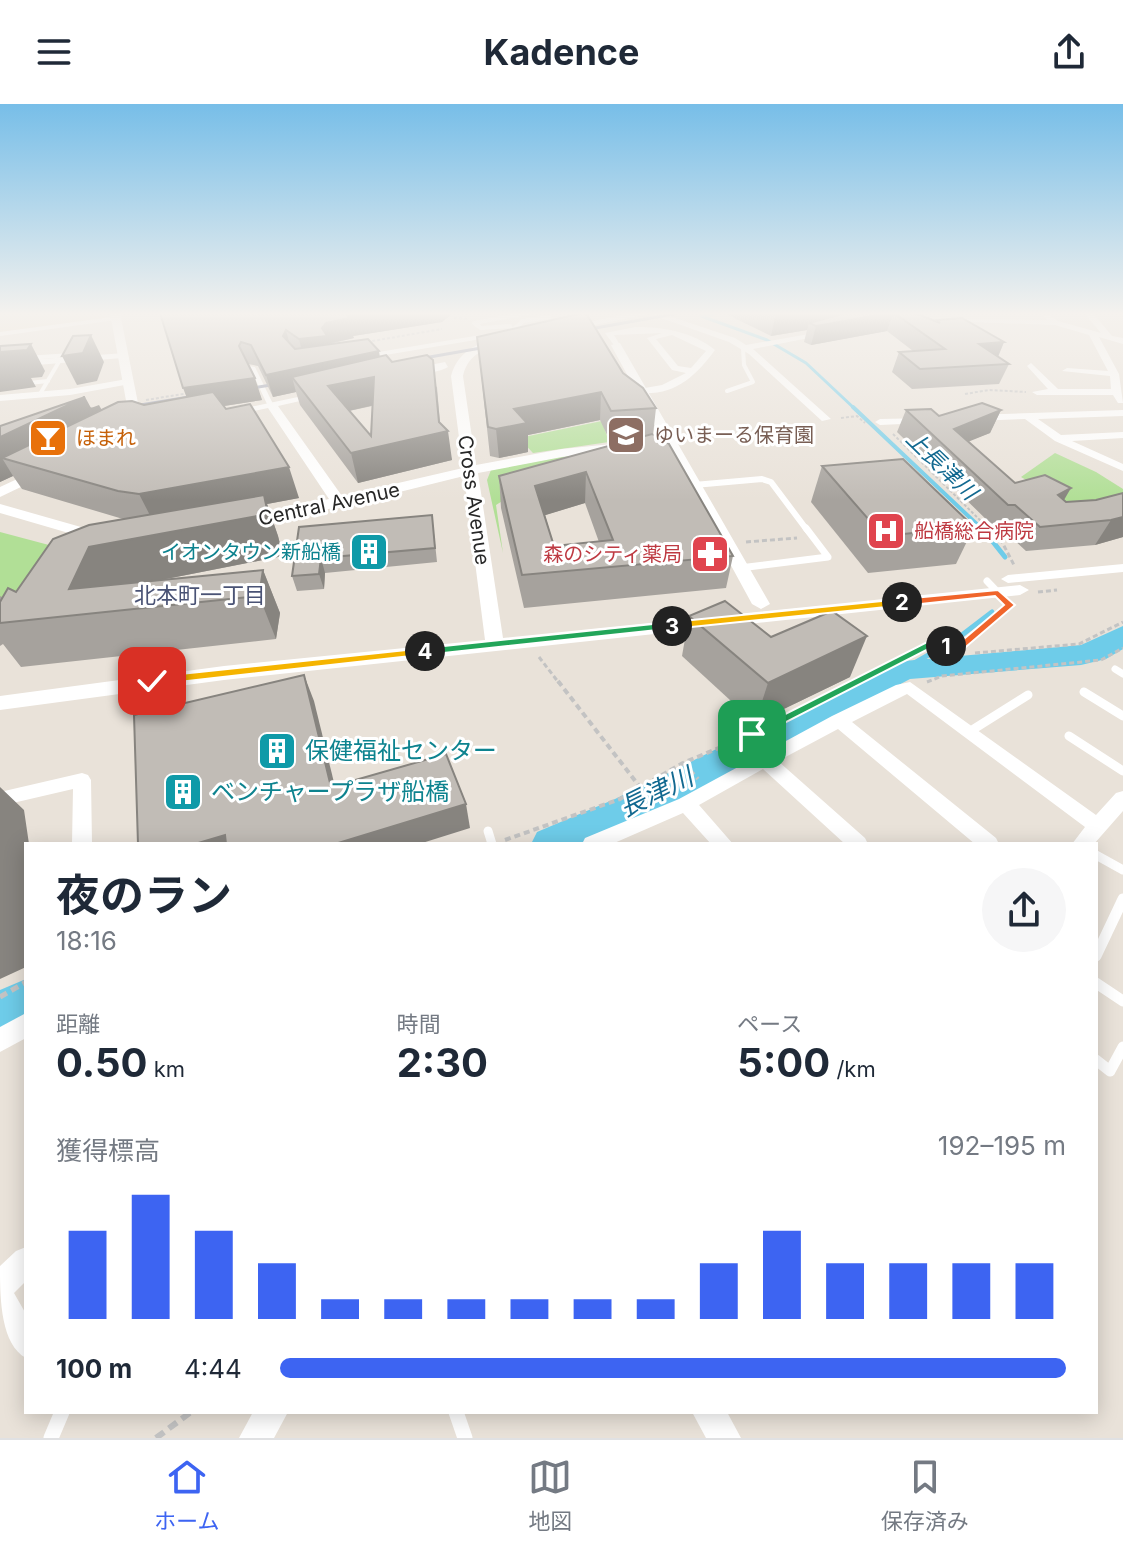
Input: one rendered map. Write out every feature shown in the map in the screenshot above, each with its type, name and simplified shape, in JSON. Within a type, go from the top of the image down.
[{"type":"street","points":[[126,375],[132,419]]},
{"type":"street","points":[[255,375],[271,404],[339,503]]},
{"type":"street","name":"Cross Avenue","points":[[458,375],[457,384],[494,637]]},
{"type":"street","points":[[633,375],[761,604]]},
{"type":"street","points":[[642,391],[666,390],[690,375]]},
{"type":"street","points":[[777,375],[826,419]]},
{"type":"street","points":[[1040,375],[1055,391]]},
{"type":"street","points":[[0,398],[127,382]]},
{"type":"street","points":[[206,417],[333,390]]},
{"type":"street","points":[[1037,392],[1118,390],[1123,403]]},
{"type":"street","points":[[968,418],[1123,413]]},
{"type":"street","points":[[1026,415],[1059,439],[1123,468]]},
{"type":"street","points":[[109,436],[132,419]]},
{"type":"street","points":[[112,421],[132,419],[148,424]]},
{"type":"street","points":[[880,422],[939,419]]},
{"type":"street","points":[[1059,439],[1123,435]]},
{"type":"street","name":"Central Avenue","points":[[232,526],[581,450],[670,442]]},
{"type":"street","points":[[0,493],[56,464]]},
{"type":"street","points":[[0,508],[119,540]]},
{"type":"street","points":[[0,689],[1123,568]]},
{"type":"street","points":[[494,637],[761,604],[1006,583],[1123,580]]},
{"type":"street","points":[[0,703],[154,674]]},
{"type":"street","points":[[597,842],[686,804],[838,720],[910,688],[1096,825]]},
{"type":"street","points":[[838,720],[987,842]]},
{"type":"street","points":[[765,760],[856,842]]},
{"type":"street","points":[[0,799],[82,780],[82,842]]},
{"type":"street","points":[[1083,842],[1096,825],[1122,802]]},
{"type":"street","points":[[686,804],[721,842]]},
{"type":"street","points":[[0,1040],[24,1028]]},
{"type":"street","points":[[0,1286],[24,1263]]},
{"type":"street","points":[[0,1298],[24,1340]]},
{"type":"street","points":[[255,1438],[271,1414]]},
{"type":"street","points":[[709,1414],[725,1438]]},
{"type":"lane","points":[[40,394],[51,375]]},
{"type":"lane","points":[[727,391],[753,382],[749,375]]},
{"type":"lane","points":[[0,386],[48,381]]},
{"type":"lane","points":[[694,485],[769,481],[776,486],[828,557],[740,568]]},
{"type":"lane","points":[[956,648],[1010,605],[1006,583]]},
{"type":"lane","points":[[1084,692],[1123,716]]},
{"type":"lane","points":[[969,732],[1028,695]]},
{"type":"lane","points":[[1069,736],[1123,771]]},
{"type":"lane","points":[[488,831],[491,842]]},
{"type":"lane","points":[[1098,856],[1123,870]]},
{"type":"lane","points":[[1098,952],[1123,899]]},
{"type":"lane","points":[[1098,984],[1123,1001]]},
{"type":"lane","points":[[1098,1062],[1110,1071],[1123,1047]]},
{"type":"lane","points":[[51,1438],[61,1414]]},
{"type":"lane","points":[[457,1414],[465,1438]]},
{"type":"path","points":[[965,394],[989,390],[1037,392]]},
{"type":"path","points":[[826,419],[857,416],[864,423]]},
{"type":"path","points":[[880,422],[1004,542],[1011,556],[1006,583]]},
{"type":"path","points":[[735,543],[813,536]]},
{"type":"path","points":[[498,842],[620,799],[933,642],[970,654],[1079,644],[1123,622]]},
{"type":"path","points":[[532,648],[640,787]]},
{"type":"path","points":[[910,688],[942,676],[1101,660],[1123,648]]},
{"type":"path","points":[[685,765],[703,785]]},
{"type":"path","points":[[0,997],[24,983]]},
{"type":"path","points":[[156,1438],[188,1414]]},
{"type":"green space","points":[[602,421],[609,442],[533,453],[519,438]]},
{"type":"green space","points":[[579,453],[496,505],[503,553],[487,480],[491,470]]},
{"type":"green space","points":[[1055,453],[1123,489],[1123,505],[1079,511],[1021,477]]},
{"type":"green space","points":[[0,532],[79,553],[0,613]]},
{"type":"building","points":[[179,375],[254,375],[255,378],[183,388]]},
{"type":"building","points":[[434,375],[439,422],[448,431],[351,453],[292,377]],"holes":[[[374,377],[371,436],[328,386]]]},
{"type":"building","points":[[482,375],[626,375],[643,388],[656,408],[611,411],[601,392],[514,409],[527,423],[496,429],[488,427]]},
{"type":"building","points":[[213,392],[226,409],[250,404],[289,467],[139,494],[118,491],[2,458],[118,402],[132,401],[144,405]]},
{"type":"building","points":[[85,397],[0,437],[0,426]]},
{"type":"building","points":[[982,403],[1001,410],[954,429],[1015,483],[1045,475],[1071,488],[1058,495],[1066,502],[1096,500],[1123,493],[1123,517],[1040,527],[1015,505],[1008,505],[906,410],[931,409],[939,416]]},
{"type":"building","points":[[652,434],[669,444],[733,556],[522,575],[499,476]],"holes":[[[586,472],[613,540],[554,546],[535,486]]]},
{"type":"building","points":[[903,459],[974,527],[883,536],[822,466]]},
{"type":"building","points":[[264,495],[268,514],[89,547],[69,589],[263,570],[259,596],[0,623],[0,602],[8,588],[16,592],[53,539],[89,525]]},
{"type":"building","points":[[432,515],[435,548],[321,558],[319,574],[292,576],[299,527]]},
{"type":"building","points":[[725,601],[771,637],[832,611],[867,636],[768,683],[689,616]]},
{"type":"building","points":[[304,675],[331,787],[446,754],[466,804],[342,842],[226,842],[225,835],[202,842],[138,842],[134,715]]},
{"type":"waterway","name":"上長津川","points":[[819,375],[855,409]]},
{"type":"waterway","name":"上長津川","points":[[853,407],[983,530]]},
{"type":"waterway","name":"上長津川","points":[[982,528],[1005,557]]},
{"type":"waterway","name":"上長津川","points":[[904,669],[958,638],[992,612]]},
{"type":"waterway","name":"長津川","points":[[556,842],[628,810],[904,669],[1081,655],[1095,652],[1123,636]]},
{"type":"waterway","name":"長津川","points":[[0,1014],[24,1003]]},
{"type":"railway","points":[[234,391],[289,382]]},
{"type":"railway","points":[[126,407],[122,408],[201,395]]},
{"type":"place","name":"ゆいまーる保育園","points":[[626,435]]},
{"type":"place","name":"ほまれ","points":[[48,438]]},
{"type":"place","name":"船橋総合病院","points":[[886,531]]},
{"type":"place","name":"イオンタウン新船橋","points":[[369,552]]},
{"type":"place","name":"森のシティ薬局","points":[[710,554]]},
{"type":"place","name":"保健福祉センター","points":[[277,751]]},
{"type":"place","name":"ベンチャープラザ船橋","points":[[183,792]]},
{"type":"district","name":"北本町一丁目","points":[[200,595]]},
{"type":"route","points":[[152,681],[998,593],[1010,605],[960,648],[933,642],[752,734]]}]
